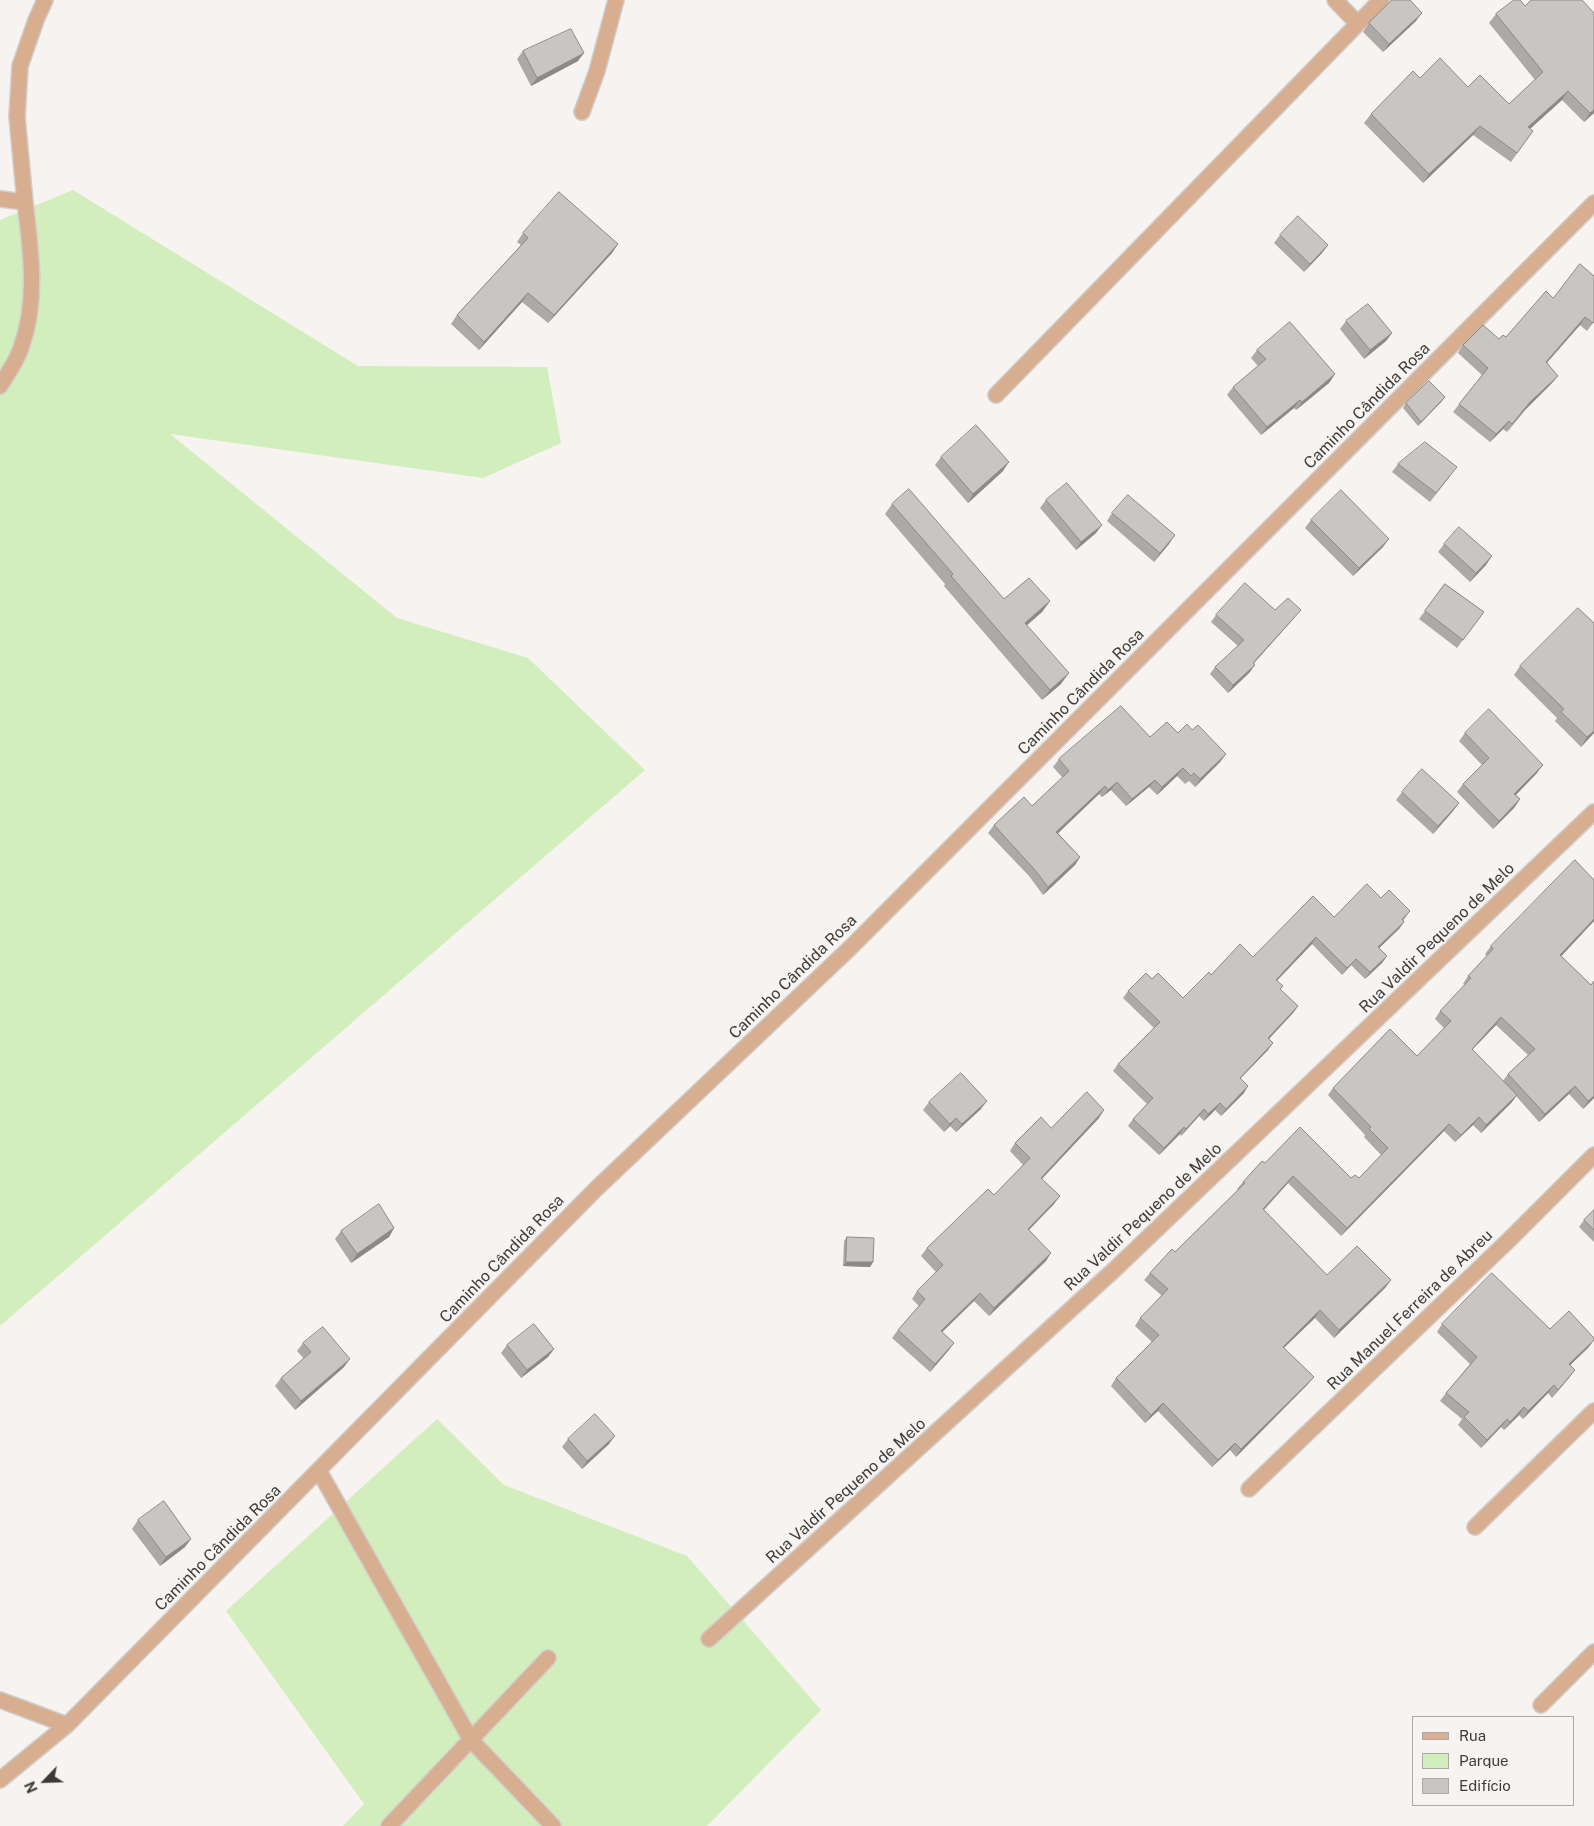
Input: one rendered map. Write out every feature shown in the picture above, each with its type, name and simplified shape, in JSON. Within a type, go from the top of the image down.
[{"type":"street","points":[[0,386],[21,350],[31,310],[32,264],[17,117],[20,66],[45,0]]},
{"type":"street","points":[[582,112],[597,71],[616,0]]},
{"type":"street","points":[[1335,0],[1357,23]]},
{"type":"street","points":[[996,395],[1381,0]]},
{"type":"street","points":[[0,199],[25,202]]},
{"type":"street","name":"Caminho Cândida Rosa","points":[[0,1780],[67,1725],[596,1188],[850,948],[1594,202]]},
{"type":"street","name":"Rua Valdir Pequeno de Melo","points":[[709,1639],[1114,1270],[1594,812]]},
{"type":"street","name":"Rua Manuel Ferreira de Abreu","points":[[1248,1490],[1594,1155]]},
{"type":"street","points":[[1475,1526],[1594,1411]]},
{"type":"street","points":[[319,1471],[471,1740],[553,1826]]},
{"type":"street","points":[[1540,1705],[1594,1652]]},
{"type":"street","points":[[389,1826],[548,1658]]},
{"type":"street","points":[[0,1700],[67,1725]]},
{"type":"green space","points":[[73,190],[358,366],[547,367],[561,443],[483,478],[170,434],[397,618],[528,658],[645,770],[0,1326],[0,220]]},
{"type":"green space","points":[[437,1419],[504,1485],[687,1556],[821,1710],[707,1826],[343,1826],[364,1804],[226,1611]]},
{"type":"building","points":[[1392,0],[1410,0],[1422,13],[1389,44],[1369,23]]},
{"type":"building","points":[[1514,0],[1520,0],[1525,6],[1531,0],[1582,0],[1594,13],[1594,110],[1590,113],[1568,91],[1528,127],[1533,131],[1517,153],[1480,126],[1429,174],[1371,114],[1413,71],[1420,78],[1440,58],[1468,87],[1480,75],[1509,104],[1543,72],[1496,14]]},
{"type":"building","points":[[571,29],[584,53],[537,78],[523,51]]},
{"type":"building","points":[[559,192],[618,244],[554,315],[528,293],[484,342],[457,315],[528,238],[523,233]]},
{"type":"building","points":[[1298,216],[1328,245],[1310,264],[1280,235]]},
{"type":"building","points":[[1580,264],[1594,276],[1594,321],[1593,323],[1585,317],[1546,362],[1558,376],[1530,402],[1512,424],[1509,421],[1496,434],[1459,404],[1488,368],[1463,345],[1483,325],[1499,339],[1503,335],[1506,337],[1546,291],[1553,298]]},
{"type":"building","points":[[1368,304],[1392,333],[1370,350],[1346,321]]},
{"type":"building","points":[[1290,322],[1335,374],[1302,402],[1300,400],[1267,427],[1233,387],[1266,359],[1257,350]]},
{"type":"building","points":[[1429,381],[1445,397],[1421,422],[1406,403]]},
{"type":"building","points":[[976,425],[1009,462],[973,494],[941,457]]},
{"type":"building","points":[[1425,442],[1457,467],[1436,493],[1398,464]]},
{"type":"building","points":[[1067,483],[1102,525],[1081,542],[1046,500]]},
{"type":"building","points":[[909,489],[1004,599],[1029,578],[1050,601],[1025,623],[1069,673],[1050,690],[951,576],[953,574],[892,504]]},
{"type":"building","points":[[1341,490],[1389,539],[1359,568],[1311,520]]},
{"type":"building","points":[[1128,495],[1175,535],[1160,553],[1112,513]]},
{"type":"building","points":[[1459,527],[1492,556],[1476,573],[1444,544]]},
{"type":"building","points":[[1245,583],[1275,610],[1288,598],[1301,610],[1253,663],[1255,665],[1233,685],[1215,667],[1244,640],[1216,615]]},
{"type":"building","points":[[1445,584],[1484,612],[1463,640],[1425,611]]},
{"type":"building","points":[[1578,608],[1594,623],[1594,731],[1587,737],[1561,712],[1564,709],[1520,666]]},
{"type":"building","points":[[1121,706],[1150,737],[1167,722],[1178,733],[1187,724],[1192,730],[1198,725],[1226,754],[1200,779],[1194,773],[1191,776],[1183,768],[1162,787],[1155,780],[1132,799],[1117,782],[1108,790],[1105,786],[1056,832],[1080,857],[1048,887],[994,825],[1024,797],[1032,806],[1069,771],[1059,759]]},
{"type":"building","points":[[1489,709],[1543,765],[1514,794],[1520,799],[1499,821],[1463,784],[1489,758],[1465,733]]},
{"type":"building","points":[[1422,769],[1459,803],[1438,826],[1402,792]]},
{"type":"building","points":[[1575,860],[1594,880],[1594,919],[1560,955],[1591,985],[1594,981],[1594,1096],[1588,1101],[1575,1086],[1545,1114],[1508,1074],[1535,1049],[1501,1017],[1472,1049],[1517,1095],[1486,1125],[1479,1117],[1461,1135],[1449,1124],[1347,1228],[1293,1176],[1263,1209],[1327,1275],[1357,1246],[1391,1280],[1339,1330],[1320,1310],[1283,1347],[1314,1377],[1241,1449],[1235,1443],[1218,1460],[1163,1403],[1151,1415],[1116,1378],[1159,1335],[1140,1318],[1168,1289],[1150,1273],[1172,1249],[1175,1252],[1245,1183],[1243,1182],[1262,1161],[1265,1163],[1300,1127],[1351,1178],[1355,1175],[1359,1178],[1388,1148],[1369,1129],[1371,1127],[1333,1088],[1390,1029],[1417,1056],[1451,1021],[1440,1011],[1471,978],[1468,976],[1493,949],[1491,946]]},
{"type":"building","points":[[1367,884],[1381,898],[1389,890],[1410,911],[1402,919],[1404,922],[1378,947],[1387,956],[1370,972],[1356,959],[1347,968],[1316,937],[1276,980],[1283,986],[1280,989],[1298,1006],[1268,1038],[1273,1043],[1240,1078],[1248,1086],[1226,1109],[1220,1103],[1208,1114],[1204,1109],[1186,1129],[1184,1127],[1164,1148],[1133,1119],[1153,1098],[1118,1064],[1160,1022],[1128,991],[1146,973],[1152,979],[1158,973],[1183,998],[1209,972],[1211,975],[1240,944],[1253,957],[1313,896],[1334,917]]},
{"type":"building","points":[[961,1073],[987,1101],[962,1124],[956,1118],[950,1124],[929,1102]]},
{"type":"building","points":[[1087,1092],[1104,1110],[1041,1178],[1060,1196],[1028,1229],[1051,1253],[994,1308],[980,1293],[941,1331],[954,1343],[935,1364],[898,1330],[925,1299],[917,1291],[943,1265],[927,1248],[988,1189],[994,1195],[1030,1158],[1015,1143],[1041,1117],[1051,1128]]},
{"type":"building","points":[[379,1204],[394,1228],[357,1254],[341,1231]]},
{"type":"building","points":[[1594,1210],[1594,1230],[1584,1220]]},
{"type":"building","points":[[847,1237],[874,1238],[873,1262],[846,1262]]},
{"type":"building","points":[[1492,1273],[1550,1329],[1569,1311],[1594,1340],[1569,1364],[1575,1370],[1558,1390],[1554,1385],[1528,1411],[1524,1407],[1510,1422],[1507,1419],[1487,1440],[1464,1417],[1469,1412],[1446,1393],[1477,1357],[1442,1324]]},
{"type":"building","points":[[534,1324],[554,1349],[527,1370],[507,1345]]},
{"type":"building","points":[[323,1327],[350,1359],[301,1401],[281,1378],[311,1352],[303,1343]]},
{"type":"building","points":[[595,1414],[615,1436],[587,1461],[568,1439]]},
{"type":"building","points":[[164,1501],[191,1539],[166,1557],[138,1520]]}]
